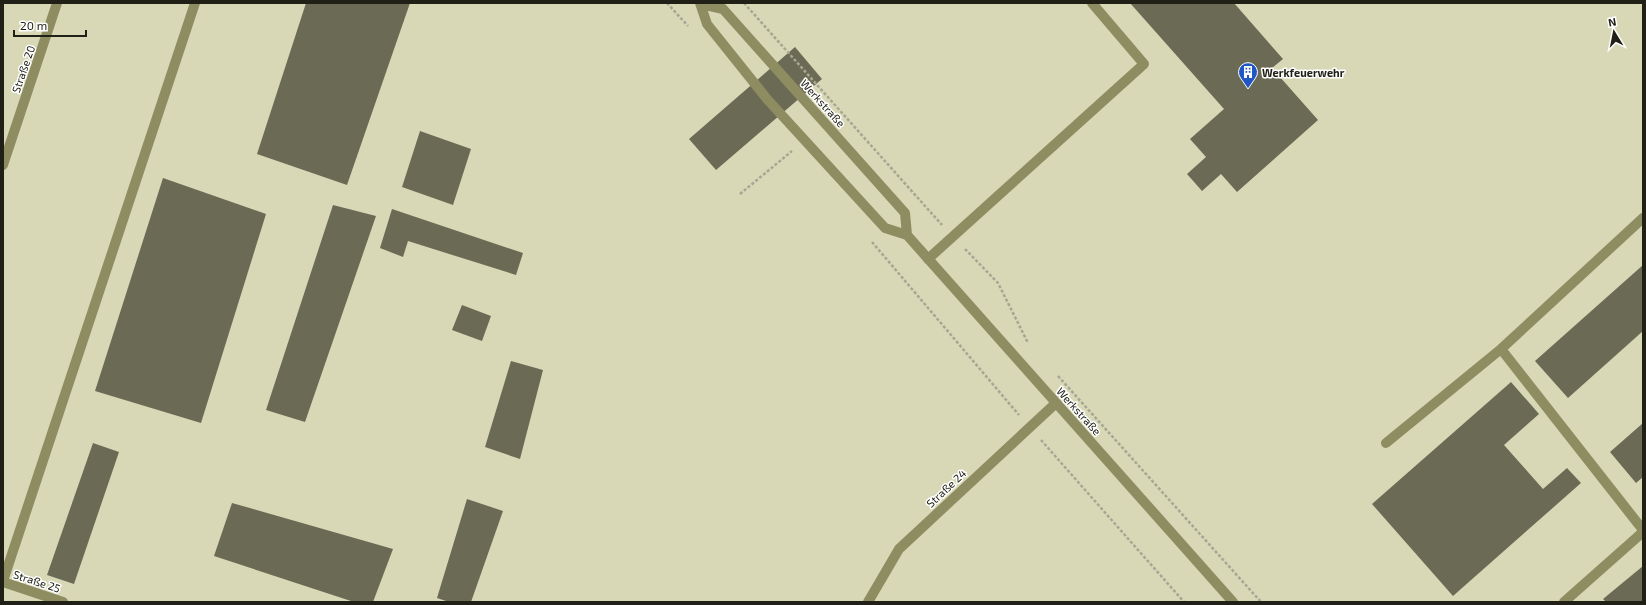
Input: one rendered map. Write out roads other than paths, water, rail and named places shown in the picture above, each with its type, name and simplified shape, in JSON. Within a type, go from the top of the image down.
[{"type":"street","name":"Straße 20","points":[[3,165],[57,3]]},
{"type":"street","points":[[3,582],[196,3]]},
{"type":"street","points":[[928,259],[1144,64],[1092,3]]},
{"type":"street","name":"Werkstraße","points":[[907,235],[905,213],[722,8],[700,4],[707,24],[767,99],[885,228],[907,235],[1233,602]]},
{"type":"street","points":[[1386,443],[1502,349],[1643,218]]},
{"type":"street","points":[[1502,349],[1643,531],[1564,602]]},
{"type":"street","name":"Straße 24","points":[[868,602],[899,549],[1056,404]]},
{"type":"street","name":"Straße 25","points":[[3,582],[62,602]]},
{"type":"place","name":"Werkfeuerwehr","points":[[1248,89]]}]
